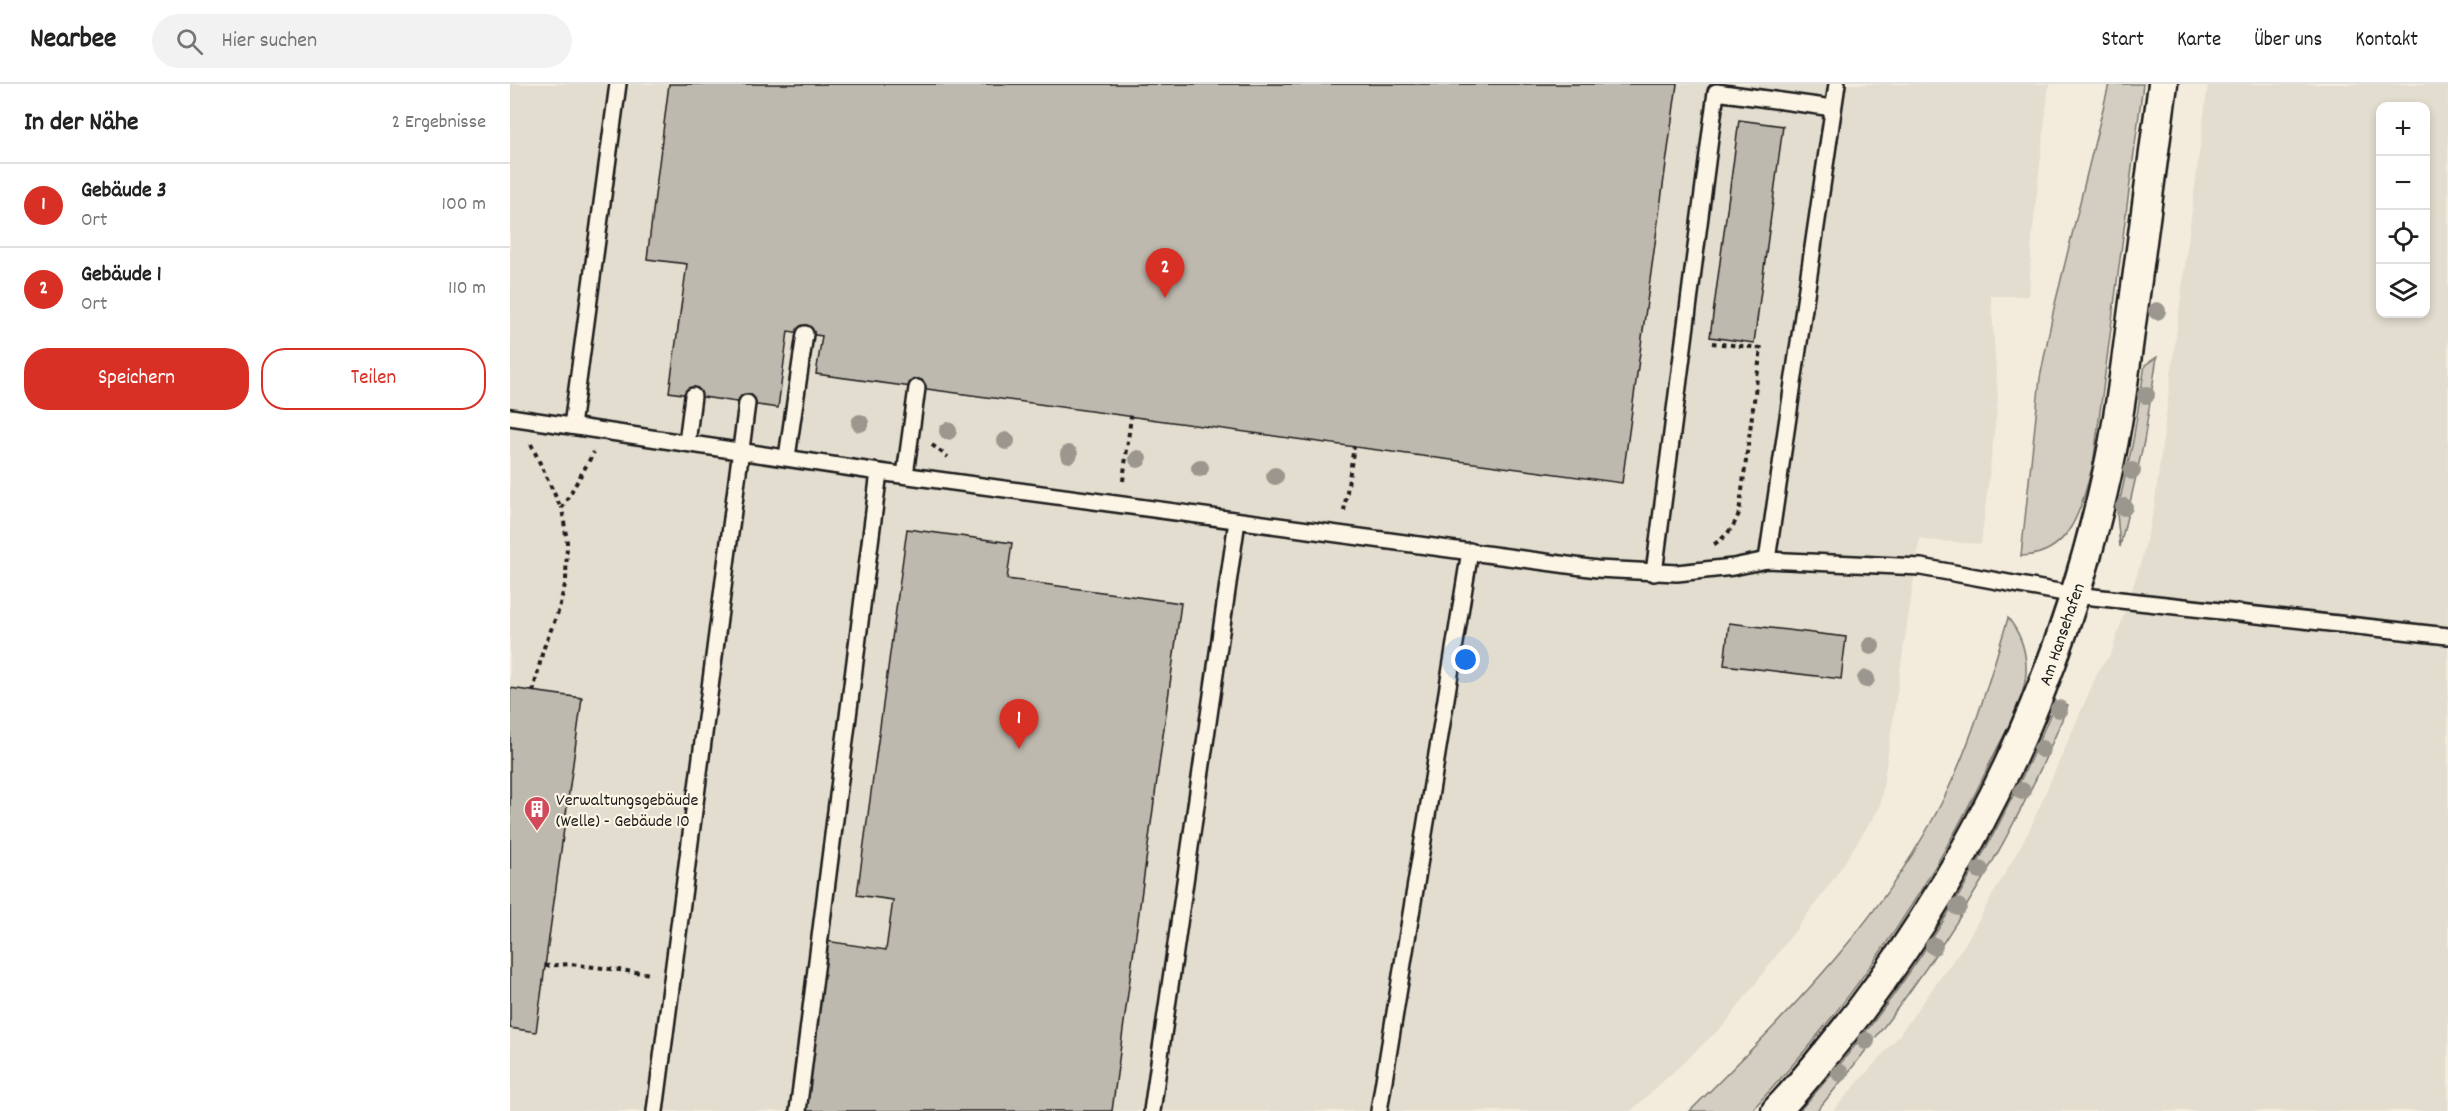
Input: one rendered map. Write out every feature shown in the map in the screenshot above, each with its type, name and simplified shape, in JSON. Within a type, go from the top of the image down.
[{"type":"street","name":"Am Hansehafen","points":[[1776,1111],[1823,1057],[1888,973],[1960,862],[1993,799],[2026,727],[2075,595],[2102,499],[2117,424],[2163,84]]},
{"type":"lane","points":[[572,426],[618,84]]},
{"type":"lane","points":[[1767,560],[1837,84]]},
{"type":"lane","points":[[1654,573],[1716,92],[1833,108]]},
{"type":"lane","points":[[787,457],[805,334]]},
{"type":"lane","points":[[905,475],[917,388]]},
{"type":"lane","points":[[687,442],[693,396]]},
{"type":"lane","points":[[655,1111],[747,403]]},
{"type":"lane","points":[[515,418],[879,472],[1597,568],[1654,573],[1700,572],[1767,560],[1921,567],[2075,595],[2448,636]]},
{"type":"lane","points":[[798,1111],[879,472]]},
{"type":"lane","points":[[1152,1111],[1237,521]]},
{"type":"lane","points":[[1379,1111],[1470,550]]},
{"type":"path","points":[[1710,547],[1729,532],[1739,513],[1761,348],[1712,343]]},
{"type":"path","points":[[1123,481],[1131,416]]},
{"type":"path","points":[[515,418],[561,508],[567,542],[566,581],[558,612],[543,650],[533,692]]},
{"type":"path","points":[[561,508],[593,455],[599,431]]},
{"type":"path","points":[[928,440],[940,453],[955,459]]},
{"type":"path","points":[[1344,511],[1354,446]]},
{"type":"path","points":[[1111,480],[1133,483]]},
{"type":"path","points":[[1333,509],[1355,512]]},
{"type":"path","points":[[545,966],[570,964],[672,977]]},
{"type":"shaded area","points":[[510,84],[2049,84],[2032,237],[2029,296],[1991,296],[1998,400],[1981,544],[1924,540],[1920,537],[1880,807],[1831,883],[1725,1024],[1631,1111],[510,1111]]},
{"type":"shaded area","points":[[2109,84],[2143,84],[2093,465],[2079,511],[2063,537],[2053,547],[2039,553],[2021,556],[2040,378],[2054,308]]},
{"type":"shaded area","points":[[2208,84],[2448,84],[2448,1111],[1833,1111],[1897,1038],[1965,944],[2029,831],[2100,667],[2111,654],[2140,565],[2154,509]]},
{"type":"shaded area","points":[[2157,357],[2144,441],[2120,547],[2117,513],[2133,441],[2145,365]]},
{"type":"shaded area","points":[[2008,618],[2020,637],[2024,651],[2026,673],[2022,693],[1969,805],[1916,898],[1855,987],[1822,1030],[1751,1111],[1690,1111],[1798,1001],[1864,924],[1894,883],[1921,840],[1956,773],[1980,708]]},
{"type":"shaded area","points":[[2056,701],[2068,705],[2044,760],[2019,814],[1961,916],[1895,1012],[1821,1106],[1816,1111],[1799,1111],[1877,1017],[1946,917],[2005,811]]},
{"type":"building","points":[[669,84],[1677,84],[1622,483],[816,374],[822,336],[788,331],[778,408],[669,392],[687,264],[647,259]]},
{"type":"building","points":[[1739,120],[1783,126],[1754,343],[1710,337]]},
{"type":"building","points":[[907,529],[1012,543],[1007,579],[1181,603],[1112,1111],[803,1111],[826,941],[886,950],[893,900],[857,895]]},
{"type":"building","points":[[1729,623],[1846,637],[1841,679],[1724,665]]},
{"type":"building","name":"Verwaltungsgebäude (Welle) - Gebäude 10","points":[[510,688],[582,698],[536,1032],[510,1028]]},
{"type":"place","name":"Gebäude 1","points":[[1165,298]]},
{"type":"place","name":"Gebäude 3","points":[[1019,749]]},
{"type":"place","name":"Verwaltungsgebäude (Welle) - Gebäude 10","points":[[537,832]]}]
